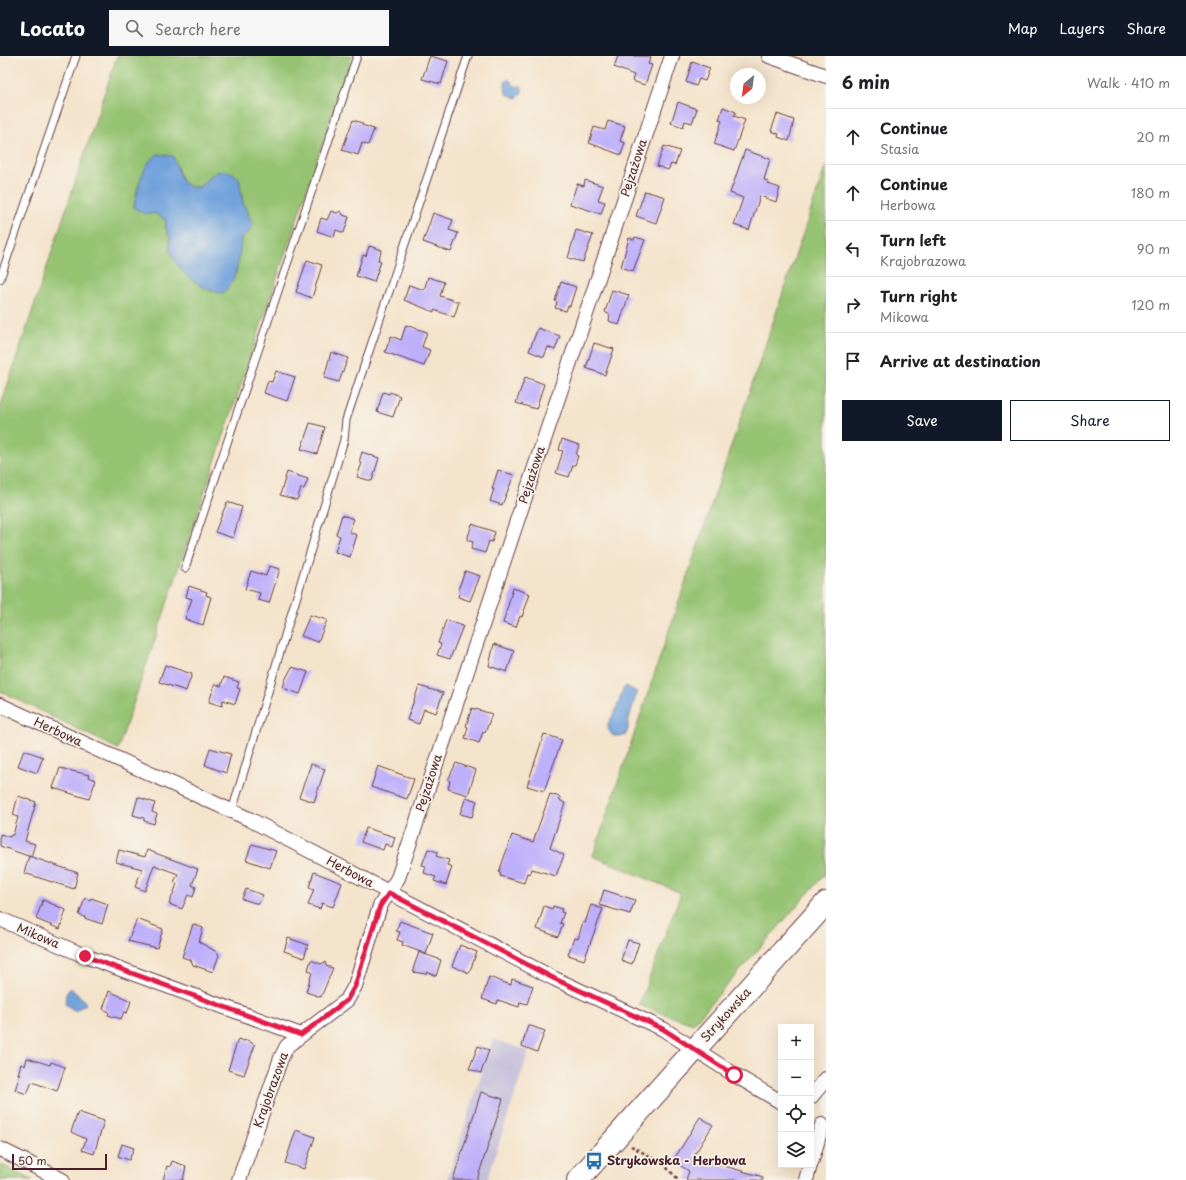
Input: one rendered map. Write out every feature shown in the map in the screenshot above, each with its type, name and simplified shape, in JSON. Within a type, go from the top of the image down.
[{"type":"main road","name":"Strykowska","points":[[578,1180],[826,903]]},
{"type":"street","name":"Pejzażowa","points":[[389,893],[398,878],[672,56]]},
{"type":"street","points":[[770,56],[826,76]]},
{"type":"street","name":"Herbowa","points":[[0,705],[232,812],[555,979],[663,1029],[778,1100]]},
{"type":"street","name":"Krajobrazowa","points":[[239,1180],[281,1058],[288,1046],[347,1000],[355,986],[380,906],[389,893]]},
{"type":"street","name":"Mikowa","points":[[0,919],[85,956],[301,1035]]},
{"type":"street","points":[[812,1096],[826,1079]]},
{"type":"street","points":[[814,1151],[820,1124]]},
{"type":"street","points":[[0,1148],[62,1180]]},
{"type":"street","points":[[806,1180],[810,1168]]},
{"type":"lane","points":[[0,280],[76,56]]},
{"type":"lane","points":[[186,568],[356,56]]},
{"type":"lane","points":[[232,812],[344,440],[346,420],[468,56]]},
{"type":"path","points":[[627,1149],[630,1145],[662,1163],[679,1180]]},
{"type":"shaded area","points":[[493,1039],[529,1051],[487,1180],[447,1180]]},
{"type":"green space","points":[[117,56],[352,56],[118,749],[0,691],[0,408]],"holes":[[[158,155],[173,156],[182,182],[191,187],[200,187],[205,181],[239,178],[243,204],[248,211],[248,233],[241,238],[236,274],[211,292],[185,273],[170,252],[170,238],[165,228],[166,220],[155,213],[134,207],[141,178],[148,164]]]},
{"type":"green space","points":[[826,165],[826,873],[693,1024],[639,1005],[681,893],[593,856]]},
{"type":"green space","points":[[0,1164],[32,1180],[0,1180]]},
{"type":"water","points":[[509,79],[514,86],[522,86],[522,93],[517,98],[506,94],[505,82]]},
{"type":"water","points":[[158,154],[173,156],[182,182],[191,187],[200,187],[213,174],[222,171],[227,171],[239,178],[243,204],[253,224],[248,233],[241,238],[235,275],[223,293],[215,292],[199,285],[185,274],[170,251],[170,238],[166,227],[166,220],[155,213],[145,214],[134,208],[144,170],[152,158]]},
{"type":"water","points":[[626,686],[637,692],[628,722],[628,729],[625,736],[613,736],[608,729],[608,724],[616,710],[623,689]]},
{"type":"water","points":[[70,988],[83,999],[86,1004],[75,1011],[65,1004],[66,994]]},
{"type":"building","points":[[430,56],[448,61],[441,84],[422,79]]},
{"type":"building","points":[[618,56],[651,56],[648,64],[652,65],[645,85],[632,81],[634,75],[614,67]]},
{"type":"building","points":[[692,62],[710,68],[705,81],[699,79],[696,86],[686,82]]},
{"type":"building","points":[[678,102],[697,109],[692,123],[685,121],[683,127],[671,123]]},
{"type":"building","points":[[723,107],[736,112],[734,116],[745,120],[734,151],[714,144],[722,121],[719,120]]},
{"type":"building","points":[[777,114],[794,120],[789,141],[778,137],[779,134],[771,131]]},
{"type":"building","points":[[353,120],[374,129],[368,145],[362,143],[358,155],[342,150]]},
{"type":"building","points":[[608,121],[625,126],[620,141],[625,143],[621,155],[589,143],[594,127],[605,130]]},
{"type":"building","points":[[664,146],[680,151],[675,165],[671,164],[668,170],[657,166]]},
{"type":"building","points":[[745,150],[770,159],[764,180],[769,182],[768,184],[780,188],[776,202],[760,196],[749,230],[734,225],[743,198],[730,193]]},
{"type":"building","points":[[585,180],[603,186],[598,200],[605,202],[601,214],[570,204],[577,184],[584,186]]},
{"type":"building","points":[[645,191],[665,197],[656,223],[636,216]]},
{"type":"building","points":[[331,211],[337,213],[341,211],[343,215],[349,217],[344,233],[336,230],[334,237],[317,231],[321,218],[327,220]]},
{"type":"building","points":[[433,213],[453,220],[449,230],[458,233],[451,252],[423,242]]},
{"type":"building","points":[[576,230],[593,235],[583,262],[568,258]]},
{"type":"building","points":[[635,237],[645,240],[633,271],[621,267],[629,238],[634,240]]},
{"type":"building","points":[[369,246],[382,250],[378,260],[381,261],[374,282],[356,276],[363,255],[366,256]]},
{"type":"building","points":[[307,260],[322,265],[312,298],[296,292]]},
{"type":"building","points":[[428,277],[444,282],[440,296],[459,302],[454,317],[434,310],[434,312],[404,300],[409,285],[424,290]]},
{"type":"building","points":[[561,282],[576,287],[570,306],[568,306],[566,311],[555,308],[557,302],[555,301]]},
{"type":"building","points":[[612,290],[629,295],[619,325],[609,321],[610,315],[605,312]]},
{"type":"building","points":[[406,325],[427,332],[422,347],[430,350],[424,366],[385,352],[391,336],[401,340]]},
{"type":"building","points":[[538,328],[560,336],[555,350],[548,347],[544,357],[529,351]]},
{"type":"building","points":[[594,343],[614,349],[605,375],[586,368]]},
{"type":"building","points":[[331,352],[348,358],[339,382],[324,378]]},
{"type":"building","points":[[276,371],[295,377],[287,401],[264,393],[268,381],[272,382]]},
{"type":"building","points":[[525,377],[544,384],[536,409],[516,403]]},
{"type":"building","points":[[383,392],[389,394],[390,392],[400,396],[393,417],[377,412]]},
{"type":"building","points":[[310,423],[325,427],[317,454],[301,449]]},
{"type":"building","points":[[562,439],[579,445],[576,455],[578,456],[569,477],[556,473],[563,451],[559,450]]},
{"type":"building","points":[[362,452],[379,458],[372,481],[357,477],[362,463],[359,462]]},
{"type":"building","points":[[498,470],[514,475],[502,505],[490,501]]},
{"type":"building","points":[[287,472],[308,479],[304,489],[301,488],[297,500],[280,495]]},
{"type":"building","points":[[227,502],[242,507],[233,538],[215,532]]},
{"type":"building","points":[[342,515],[354,519],[349,532],[357,535],[350,557],[335,552],[340,536],[336,534]]},
{"type":"building","points":[[472,524],[495,532],[492,542],[489,541],[485,553],[471,549],[473,542],[467,540]]},
{"type":"building","points":[[269,566],[280,569],[269,603],[258,600],[260,593],[245,589],[251,571],[266,576]]},
{"type":"building","points":[[465,571],[480,576],[470,601],[458,597],[460,591],[458,590]]},
{"type":"building","points":[[189,586],[207,592],[206,595],[211,597],[203,625],[185,619],[192,599],[186,597]]},
{"type":"building","points":[[513,588],[530,594],[522,617],[520,616],[516,627],[503,623]]},
{"type":"building","points":[[310,615],[327,620],[318,642],[301,636]]},
{"type":"building","points":[[446,620],[463,626],[450,659],[437,655],[441,644],[438,643]]},
{"type":"building","points":[[494,644],[514,651],[507,672],[489,666]]},
{"type":"building","points":[[165,665],[192,674],[186,691],[159,682]]},
{"type":"building","points":[[292,667],[308,672],[300,694],[283,688],[285,680]]},
{"type":"building","points":[[224,677],[239,682],[237,688],[240,689],[235,704],[223,700],[222,706],[209,702],[215,684],[221,686]]},
{"type":"building","points":[[419,686],[443,693],[436,713],[424,709],[419,724],[407,720]]},
{"type":"building","points":[[472,708],[492,714],[485,733],[483,732],[479,743],[465,738],[468,727],[466,726]]},
{"type":"building","points":[[544,734],[562,740],[544,791],[527,786]]},
{"type":"building","points":[[210,748],[231,754],[226,773],[205,765]]},
{"type":"building","points":[[24,750],[43,757],[37,773],[18,766]]},
{"type":"building","points":[[456,763],[476,770],[468,795],[448,789],[450,781],[448,780]]},
{"type":"building","points":[[311,764],[325,769],[314,802],[299,797]]},
{"type":"building","points":[[378,766],[414,779],[407,799],[371,787]]},
{"type":"building","points":[[60,768],[89,775],[88,777],[96,780],[89,799],[53,788]]},
{"type":"building","points":[[550,794],[560,797],[559,800],[565,803],[550,848],[564,855],[556,876],[532,869],[530,874],[527,873],[524,883],[500,876],[501,873],[499,872],[512,835],[533,842]]},
{"type":"building","points":[[18,796],[36,802],[25,841],[35,844],[31,857],[0,846],[0,834],[10,837],[13,835],[18,817],[13,815]]},
{"type":"building","points":[[138,797],[155,803],[152,812],[157,814],[154,824],[144,821],[144,818],[133,815]]},
{"type":"building","points":[[466,797],[477,801],[472,817],[460,814]]},
{"type":"building","points":[[366,828],[395,837],[392,847],[385,844],[383,850],[361,842]]},
{"type":"building","points":[[252,844],[276,851],[270,868],[246,860]]},
{"type":"building","points":[[428,849],[438,852],[436,856],[449,860],[447,865],[452,867],[446,885],[434,881],[436,877],[424,873],[426,866],[422,865]]},
{"type":"building","points":[[119,850],[145,857],[147,850],[198,869],[192,885],[196,887],[193,897],[188,895],[182,909],[169,904],[177,884],[174,882],[178,874],[154,865],[145,891],[135,887],[142,869],[116,862]]},
{"type":"building","points":[[29,856],[78,873],[74,889],[24,873]]},
{"type":"building","points":[[314,872],[342,883],[333,907],[322,903],[320,909],[308,905],[314,889],[309,887]]},
{"type":"building","points":[[246,889],[263,895],[259,904],[242,899]]},
{"type":"building","points":[[604,890],[635,900],[630,914],[599,905]]},
{"type":"building","points":[[85,898],[90,900],[91,898],[108,904],[102,924],[79,915]]},
{"type":"building","points":[[43,900],[66,910],[60,929],[36,919]]},
{"type":"building","points":[[591,905],[603,909],[584,960],[568,955],[574,938],[578,939],[583,922],[585,923]]},
{"type":"building","points":[[544,906],[552,909],[553,906],[562,909],[561,912],[564,913],[560,923],[563,924],[558,937],[537,929]]},
{"type":"building","points":[[137,919],[163,929],[157,948],[128,941]]},
{"type":"building","points":[[400,921],[433,933],[426,954],[402,945],[403,942],[397,940],[400,932],[396,931]]},
{"type":"building","points":[[193,924],[203,928],[199,942],[217,952],[219,955],[213,972],[193,965],[191,960],[182,957]]},
{"type":"building","points":[[288,938],[308,945],[304,958],[284,951]]},
{"type":"building","points":[[628,940],[639,943],[632,964],[621,960]]},
{"type":"building","points":[[460,945],[477,952],[469,973],[452,966]]},
{"type":"building","points":[[419,952],[441,960],[436,976],[427,972],[426,974],[413,972]]},
{"type":"building","points":[[311,960],[321,964],[325,962],[326,966],[333,968],[321,997],[306,992],[312,972],[308,970]]},
{"type":"building","points":[[489,977],[511,985],[512,979],[533,986],[527,1004],[520,1002],[519,1007],[498,1000],[497,1004],[482,999]]},
{"type":"building","points":[[109,991],[131,1001],[127,1013],[124,1012],[121,1019],[108,1015],[109,1012],[103,1009]]},
{"type":"building","points":[[528,1025],[545,1031],[537,1052],[522,1046]]},
{"type":"building","points":[[238,1039],[244,1041],[247,1040],[255,1045],[244,1075],[228,1070]]},
{"type":"building","points":[[478,1046],[489,1050],[481,1073],[469,1069]]},
{"type":"building","points":[[27,1058],[50,1065],[51,1062],[65,1067],[57,1091],[32,1082],[27,1094],[15,1090],[20,1075],[18,1074],[21,1064],[25,1066]]},
{"type":"building","points":[[481,1092],[503,1099],[477,1180],[453,1180]]},
{"type":"building","points":[[78,1112],[104,1121],[94,1154],[82,1150],[86,1139],[71,1132]]},
{"type":"building","points":[[700,1117],[713,1125],[693,1157],[763,1177],[763,1180],[686,1180],[689,1171],[673,1161]]},
{"type":"building","points":[[296,1130],[315,1137],[304,1169],[285,1163]]},
{"type":"building","points":[[122,1144],[134,1148],[129,1160],[118,1156]]},
{"type":"building","points":[[172,1161],[186,1166],[183,1180],[163,1180],[167,1166],[170,1167]]},
{"type":"place","name":"Strykowska - Herbowa","points":[[594,1161]]},
{"type":"route","points":[[85,956],[301,1035],[347,1000],[355,986],[380,906],[389,893],[555,979],[663,1029],[734,1075]]}]
